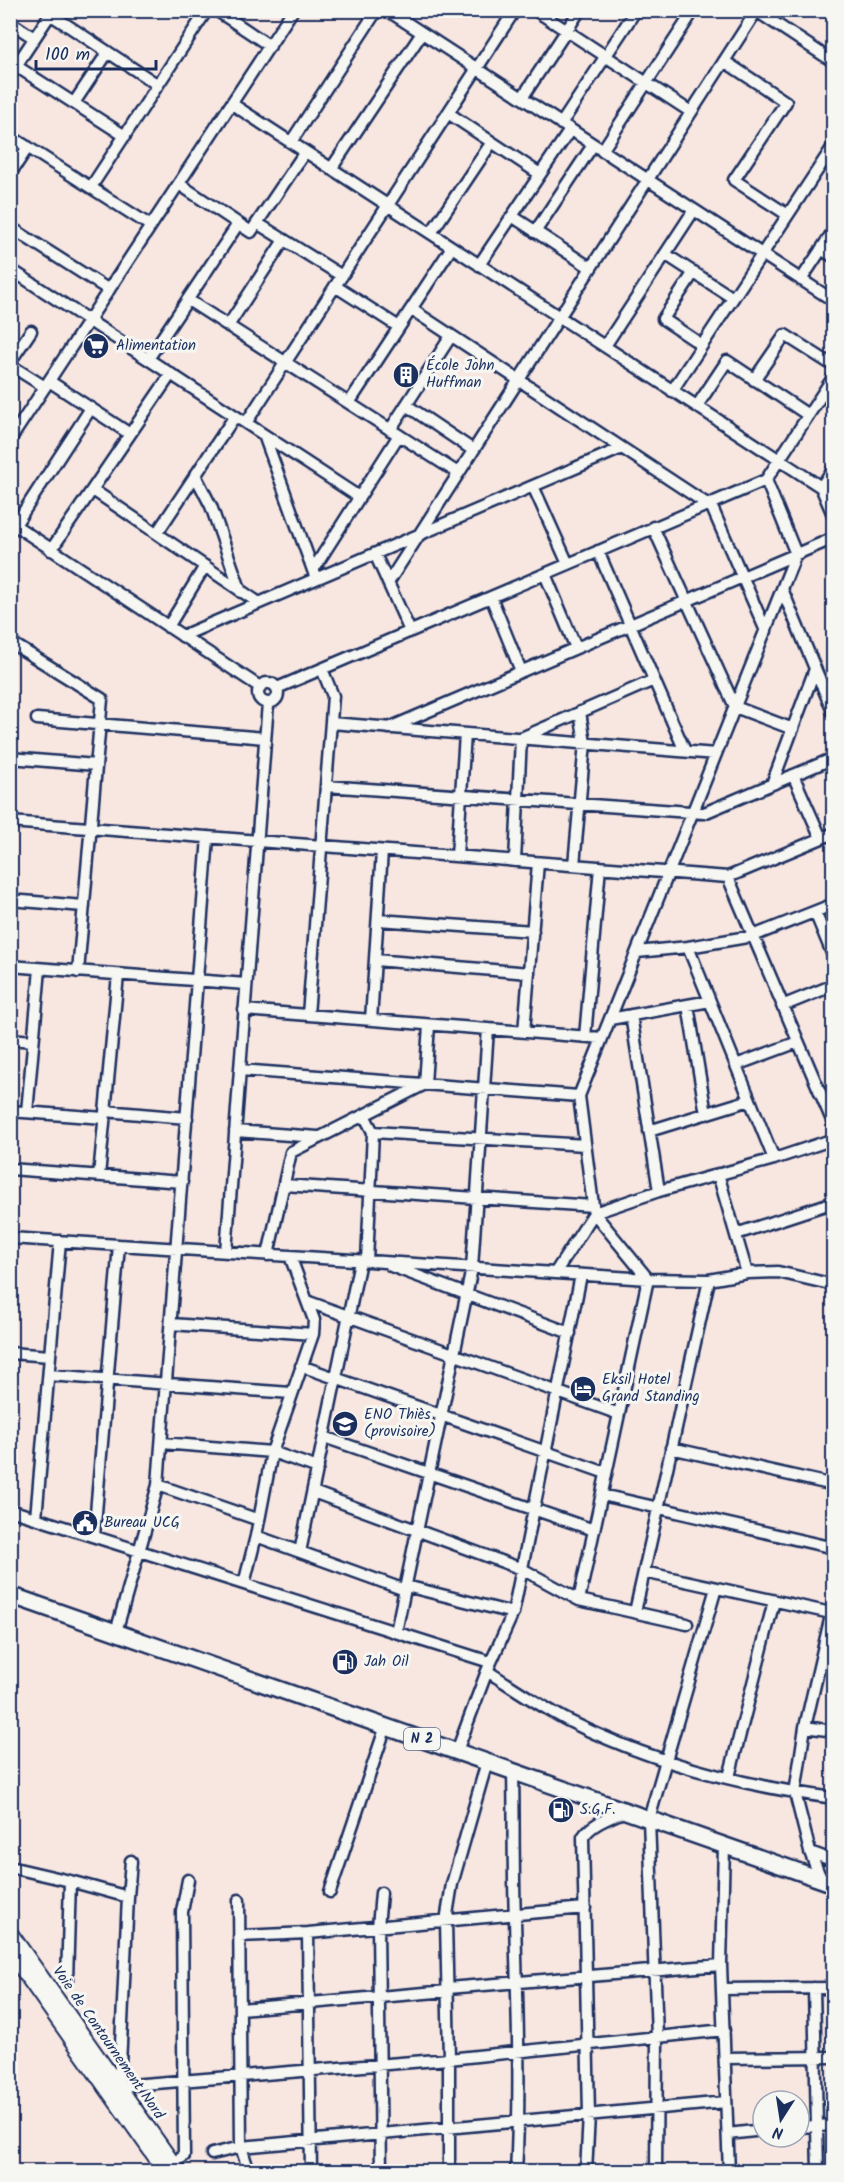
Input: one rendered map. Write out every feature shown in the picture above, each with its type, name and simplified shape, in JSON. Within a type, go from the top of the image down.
[{"type":"highway","name":"N 2","points":[[10,1595],[827,1881]]},
{"type":"main road","name":"Voie de Contournement Nord","points":[[10,1933],[116,2091]]},
{"type":"main road","name":"Voie de Contournement Nord","points":[[10,1952],[173,2169]]},
{"type":"street","points":[[91,187],[207,10]]},
{"type":"street","points":[[216,10],[270,46]]},
{"type":"street","points":[[10,440],[293,10]]},
{"type":"street","points":[[291,142],[377,10]]},
{"type":"street","points":[[387,10],[834,301]]},
{"type":"street","points":[[535,10],[691,112]]},
{"type":"street","points":[[522,98],[580,10]]},
{"type":"street","points":[[479,265],[540,174],[606,57],[636,10]]},
{"type":"street","points":[[535,232],[646,83],[694,10]]},
{"type":"street","points":[[246,423],[477,69],[512,11]]},
{"type":"street","points":[[388,583],[756,11],[834,62]]},
{"type":"street","points":[[125,136],[74,103],[14,70],[34,38],[51,12],[158,85]]},
{"type":"street","points":[[10,22],[34,38]]},
{"type":"street","points":[[332,169],[422,33]]},
{"type":"street","points":[[74,103],[108,52]]},
{"type":"street","points":[[724,62],[786,102],[735,180],[788,215]]},
{"type":"street","points":[[232,104],[821,487],[834,517]]},
{"type":"street","points":[[448,113],[540,174]]},
{"type":"street","points":[[10,136],[151,226]]},
{"type":"street","points":[[431,233],[492,142]]},
{"type":"street","points":[[672,390],[834,145]]},
{"type":"street","points":[[10,174],[28,147]]},
{"type":"street","points":[[179,184],[252,232],[305,152]]},
{"type":"street","points":[[605,346],[694,210]]},
{"type":"street","points":[[512,216],[591,268]]},
{"type":"street","points":[[258,223],[342,276]]},
{"type":"street","points":[[148,359],[238,224]]},
{"type":"street","points":[[10,227],[109,290]]},
{"type":"street","points":[[801,280],[834,230]]},
{"type":"street","points":[[228,326],[284,240]]},
{"type":"street","points":[[349,404],[452,247]]},
{"type":"street","points":[[821,249],[834,257]]},
{"type":"street","points":[[665,254],[733,298]]},
{"type":"street","points":[[10,269],[359,497]]},
{"type":"street","points":[[694,272],[663,319],[702,345]]},
{"type":"street","points":[[335,286],[399,327]]},
{"type":"street","points":[[188,300],[458,474]]},
{"type":"street","points":[[411,309],[709,504],[766,631]]},
{"type":"street","points":[[31,331],[10,364],[92,408],[130,434]]},
{"type":"street","points":[[754,380],[785,335],[834,366]]},
{"type":"street","points":[[315,575],[394,433],[406,405],[451,336]]},
{"type":"street","points":[[697,406],[727,361],[808,415]]},
{"type":"street","points":[[51,550],[171,374]]},
{"type":"street","points":[[277,688],[766,480],[834,376]]},
{"type":"street","points":[[406,405],[474,450]]},
{"type":"street","points":[[92,408],[13,524],[260,687]]},
{"type":"street","points":[[157,533],[235,416]]},
{"type":"street","points":[[264,435],[315,575]]},
{"type":"street","points":[[182,636],[259,603],[315,575],[375,554],[622,448]]},
{"type":"street","points":[[821,487],[834,468]]},
{"type":"street","points":[[195,475],[211,506],[242,592]]},
{"type":"street","points":[[579,1599],[648,1279],[594,1209],[579,1096],[796,554],[766,480]]},
{"type":"street","points":[[533,486],[568,564]]},
{"type":"street","points":[[93,490],[259,603]]},
{"type":"street","points":[[653,527],[735,707],[793,729]]},
{"type":"street","points":[[389,728],[834,538]]},
{"type":"street","points":[[598,551],[685,751]]},
{"type":"street","points":[[375,554],[410,631]]},
{"type":"street","points":[[168,627],[205,567]]},
{"type":"street","points":[[545,574],[576,648]]},
{"type":"street","points":[[782,589],[834,714]]},
{"type":"street","points":[[491,597],[521,672]]},
{"type":"street","points":[[10,642],[102,699],[78,972]]},
{"type":"street","points":[[308,1015],[333,696],[322,669]]},
{"type":"street","points":[[771,784],[815,669]]},
{"type":"street","points":[[521,738],[654,680]]},
{"type":"street","points":[[260,687],[269,683],[277,688]]},
{"type":"street","points":[[260,687],[260,697],[267,702]]},
{"type":"street","points":[[267,702],[277,698],[277,688]]},
{"type":"street","points":[[226,1252],[267,702]]},
{"type":"street","points":[[574,865],[585,743],[580,712]]},
{"type":"street","points":[[37,719],[265,738]]},
{"type":"street","points":[[331,723],[716,754]]},
{"type":"street","points":[[457,856],[465,734]]},
{"type":"street","points":[[514,861],[521,738]]},
{"type":"street","points":[[10,758],[96,765]]},
{"type":"street","points":[[326,786],[704,813],[834,758]]},
{"type":"street","points":[[792,775],[821,838]]},
{"type":"street","points":[[10,822],[728,877],[834,833]]},
{"type":"street","points":[[117,1632],[158,1485],[208,837]]},
{"type":"street","points":[[371,1020],[382,851]]},
{"type":"street","points":[[524,1032],[538,863]]},
{"type":"street","points":[[585,1037],[600,867]]},
{"type":"street","points":[[728,877],[833,1123]]},
{"type":"street","points":[[10,900],[84,906]]},
{"type":"street","points":[[637,952],[688,947],[753,936],[834,904]]},
{"type":"street","points":[[814,912],[834,958]]},
{"type":"street","points":[[378,920],[533,931]]},
{"type":"street","points":[[688,947],[774,1159]]},
{"type":"street","points":[[375,960],[529,972]]},
{"type":"street","points":[[10,966],[246,984]]},
{"type":"street","points":[[27,1112],[40,969]]},
{"type":"street","points":[[99,1176],[118,975]]},
{"type":"street","points":[[782,1006],[834,985]]},
{"type":"street","points":[[610,1019],[710,1001]]},
{"type":"street","points":[[688,1005],[706,1114]]},
{"type":"street","points":[[244,1010],[602,1038]]},
{"type":"street","points":[[631,1015],[659,1191]]},
{"type":"street","points":[[424,1084],[429,1024]]},
{"type":"street","points":[[396,1632],[472,1268],[488,1029]]},
{"type":"street","points":[[10,1039],[33,1041]]},
{"type":"street","points":[[736,1065],[798,1042]]},
{"type":"street","points":[[240,1070],[579,1096]]},
{"type":"street","points":[[268,1255],[291,1152],[304,1143],[321,1137],[424,1084]]},
{"type":"street","points":[[650,1131],[750,1100]]},
{"type":"street","points":[[10,1111],[187,1118]]},
{"type":"street","points":[[300,1552],[348,1317],[364,1261],[371,1191],[373,1132],[364,1115]]},
{"type":"street","points":[[235,1131],[321,1137]]},
{"type":"street","points":[[373,1132],[585,1145]]},
{"type":"street","points":[[284,1185],[477,1198],[594,1209],[774,1159],[834,1138]]},
{"type":"street","points":[[10,1169],[182,1182]]},
{"type":"street","points":[[718,1174],[747,1273]]},
{"type":"street","points":[[736,1234],[834,1202]]},
{"type":"street","points":[[555,1273],[594,1209]]},
{"type":"street","points":[[10,1238],[648,1279],[709,1280],[747,1273],[778,1272],[834,1285]]},
{"type":"street","points":[[36,1518],[60,1241]]},
{"type":"street","points":[[94,1536],[119,1245]]},
{"type":"street","points":[[244,1584],[272,1452],[313,1334],[314,1320],[309,1302],[290,1256]]},
{"type":"street","points":[[380,1262],[570,1333]]},
{"type":"street","points":[[457,1751],[488,1666],[513,1613],[581,1275]]},
{"type":"street","points":[[636,1612],[709,1280]]},
{"type":"street","points":[[309,1302],[619,1414]]},
{"type":"street","points":[[171,1324],[313,1334]]},
{"type":"street","points":[[10,1353],[50,1356]]},
{"type":"street","points":[[301,1366],[606,1473]]},
{"type":"street","points":[[49,1375],[291,1393]]},
{"type":"street","points":[[324,1437],[594,1530]]},
{"type":"street","points":[[162,1443],[272,1452],[318,1468]]},
{"type":"street","points":[[671,1448],[834,1485]]},
{"type":"street","points":[[158,1485],[259,1520]]},
{"type":"street","points":[[313,1492],[522,1569],[579,1599],[687,1624]]},
{"type":"street","points":[[602,1495],[834,1548]]},
{"type":"street","points":[[10,1509],[396,1632],[488,1666],[542,1707],[571,1722],[665,1761],[795,1793],[834,1798]]},
{"type":"street","points":[[256,1536],[405,1588],[513,1613]]},
{"type":"street","points":[[644,1572],[774,1601],[832,1608],[831,1628],[805,1727],[795,1793],[810,1852],[827,1881]]},
{"type":"street","points":[[656,2172],[657,2037],[649,1819],[716,1588]]},
{"type":"street","points":[[729,1777],[774,1601]]},
{"type":"street","points":[[330,1893],[386,1726]]},
{"type":"street","points":[[805,1727],[834,1731]]},
{"type":"street","points":[[448,2172],[450,2128],[446,1921],[452,1884],[487,1762]]},
{"type":"street","points":[[513,1771],[519,2052],[516,2172]]},
{"type":"street","points":[[586,2172],[589,2115],[583,1837],[588,1829],[625,1811]]},
{"type":"street","points":[[724,1845],[721,1965],[729,2172]]},
{"type":"street","points":[[810,1852],[834,1861]]},
{"type":"street","points":[[131,1861],[116,2091],[183,2081],[449,2059],[724,2030]]},
{"type":"street","points":[[10,1867],[128,1897]]},
{"type":"street","points":[[173,2169],[184,2156],[182,1912],[188,1880]]},
{"type":"street","points":[[67,1980],[70,1881]]},
{"type":"street","points":[[381,1893],[378,1927],[381,2172]]},
{"type":"street","points":[[239,1900],[242,2147],[249,2172]]},
{"type":"street","points":[[239,1936],[308,1933],[585,1908]]},
{"type":"street","points":[[308,1933],[311,2172]]},
{"type":"street","points":[[240,2009],[721,1965]]},
{"type":"street","points":[[814,1988],[818,2172]]},
{"type":"street","points":[[722,1989],[834,1988]]},
{"type":"street","points":[[725,2058],[834,2057]]},
{"type":"street","points":[[212,2154],[242,2147],[311,2140],[726,2102]]},
{"type":"street","points":[[811,2126],[834,2125]]},
{"type":"street","points":[[728,2134],[751,2131]]},
{"type":"place","name":"Alimentation","points":[[96,346]]},
{"type":"place","name":"École John Huffman","points":[[406,375]]},
{"type":"place","name":"Eksil Hotel Grand Standing","points":[[583,1389]]},
{"type":"place","name":"ENO Thiès (provisoire)","points":[[345,1424]]},
{"type":"place","name":"Bureau UCG","points":[[85,1523]]},
{"type":"place","name":"Jah Oil","points":[[345,1662]]},
{"type":"place","name":"S.G.F.","points":[[561,1810]]}]
